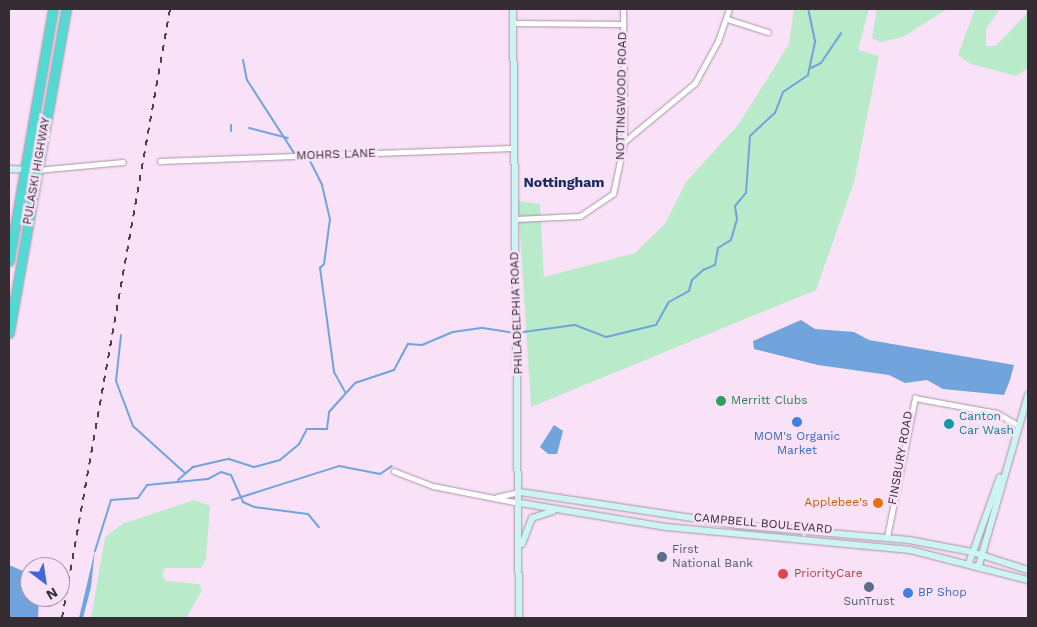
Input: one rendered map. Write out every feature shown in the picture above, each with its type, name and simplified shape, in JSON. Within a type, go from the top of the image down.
[{"type":"highway","name":"PULASKI HIGHWAY","points":[[9,261],[53,9]]},
{"type":"highway","name":"PULASKI HIGHWAY","points":[[9,333],[66,9]]},
{"type":"main road","name":"PHILADELPHIA ROAD","points":[[513,9],[512,148],[520,492],[519,618]]},
{"type":"main road","points":[[9,169],[25,167],[38,170]]},
{"type":"main road","points":[[979,566],[1003,472],[1028,395]]},
{"type":"main road","points":[[969,563],[990,494],[1003,472]]},
{"type":"main road","name":"CAMPBELL BOULEVARD","points":[[520,492],[737,525],[887,537],[981,554],[1028,570]]},
{"type":"main road","name":"CAMPBELL BOULEVARD","points":[[520,503],[727,534],[857,543],[969,563],[1028,580]]},
{"type":"main road","points":[[520,552],[532,518],[545,512],[566,510]]},
{"type":"street","name":"NOTTINGWOOD ROAD","points":[[514,219],[580,216],[604,205],[619,183],[624,142],[623,9]]},
{"type":"street","points":[[624,142],[695,83],[727,19],[729,9]]},
{"type":"street","points":[[727,19],[768,32]]},
{"type":"street","points":[[513,23],[623,24]]},
{"type":"street","name":"MOHRS LANE","points":[[160,161],[512,148]]},
{"type":"street","points":[[38,170],[123,162]]},
{"type":"street","name":"FINSBURY ROAD","points":[[887,537],[915,398],[996,413],[1018,425]]},
{"type":"street","name":"CAMPBELL BOULEVARD","points":[[394,471],[432,486],[520,503]]},
{"type":"street","name":"CAMPBELL BOULEVARD","points":[[496,498],[520,492]]},
{"type":"green space","points":[[794,9],[869,9],[858,50],[879,56],[854,182],[816,290],[531,407],[518,201],[540,204],[544,277],[635,253],[665,224],[686,182],[738,125],[789,44]]},
{"type":"green space","points":[[877,9],[947,9],[903,37],[880,42],[872,38]]},
{"type":"green space","points":[[975,9],[1000,9],[986,29],[986,46],[996,46],[1028,12],[1028,68],[1016,76],[971,64],[958,55]]},
{"type":"green space","points":[[194,500],[210,506],[206,559],[201,568],[165,568],[162,575],[166,581],[199,584],[202,591],[186,618],[91,618],[105,537],[122,524]]},
{"type":"water","points":[[801,320],[815,329],[854,332],[869,340],[1014,365],[1004,395],[943,389],[927,380],[905,383],[889,375],[818,365],[754,349],[753,341]]},
{"type":"water","points":[[554,425],[563,431],[557,454],[548,454],[540,447]]},
{"type":"water","points":[[95,550],[91,587],[83,618],[79,618]]},
{"type":"water","points":[[9,565],[20,570],[20,607],[39,607],[38,618],[9,618]]},
{"type":"waterway","points":[[523,332],[575,325],[606,337],[656,325],[669,302],[689,291],[692,280],[703,270],[715,265],[718,248],[731,240],[737,219],[735,206],[746,193],[750,136],[775,113],[783,92],[808,75],[815,41],[808,9]]},
{"type":"waterway","points":[[811,68],[821,63],[841,33]]},
{"type":"waterway","points":[[243,60],[247,80],[294,153]]},
{"type":"waterway","points":[[231,125],[231,131]]},
{"type":"waterway","points":[[249,128],[288,138]]},
{"type":"waterway","points":[[310,161],[322,185],[330,219],[324,264],[320,268],[334,372],[345,392]]},
{"type":"waterway","points":[[178,480],[193,467],[229,459],[254,467],[280,460],[299,444],[307,429],[327,429],[329,412],[355,383],[394,370],[408,344],[422,345],[453,332],[483,328],[514,333]]},
{"type":"waterway","points":[[121,335],[116,381],[133,426],[185,473]]},
{"type":"waterway","points":[[232,500],[339,466],[380,474],[392,466]]},
{"type":"waterway","points":[[95,551],[111,500],[138,498],[147,485],[208,479],[221,472],[231,475],[243,502],[254,507],[308,514],[319,527]]},
{"type":"railway","points":[[62,618],[170,9]]},
{"type":"place","name":"Merritt Clubs","points":[[721,401]]},
{"type":"place","name":"MOM's Organic Market","points":[[797,422]]},
{"type":"place","name":"Canton Car Wash","points":[[949,424]]},
{"type":"place","name":"Applebee's","points":[[878,503]]},
{"type":"place","name":"First National Bank","points":[[662,557]]},
{"type":"place","name":"PriorityCare","points":[[783,574]]},
{"type":"place","name":"SunTrust","points":[[869,587]]},
{"type":"place","name":"BP Shop","points":[[908,593]]},
{"type":"district","name":"Nottingham","points":[[564,182]]}]
